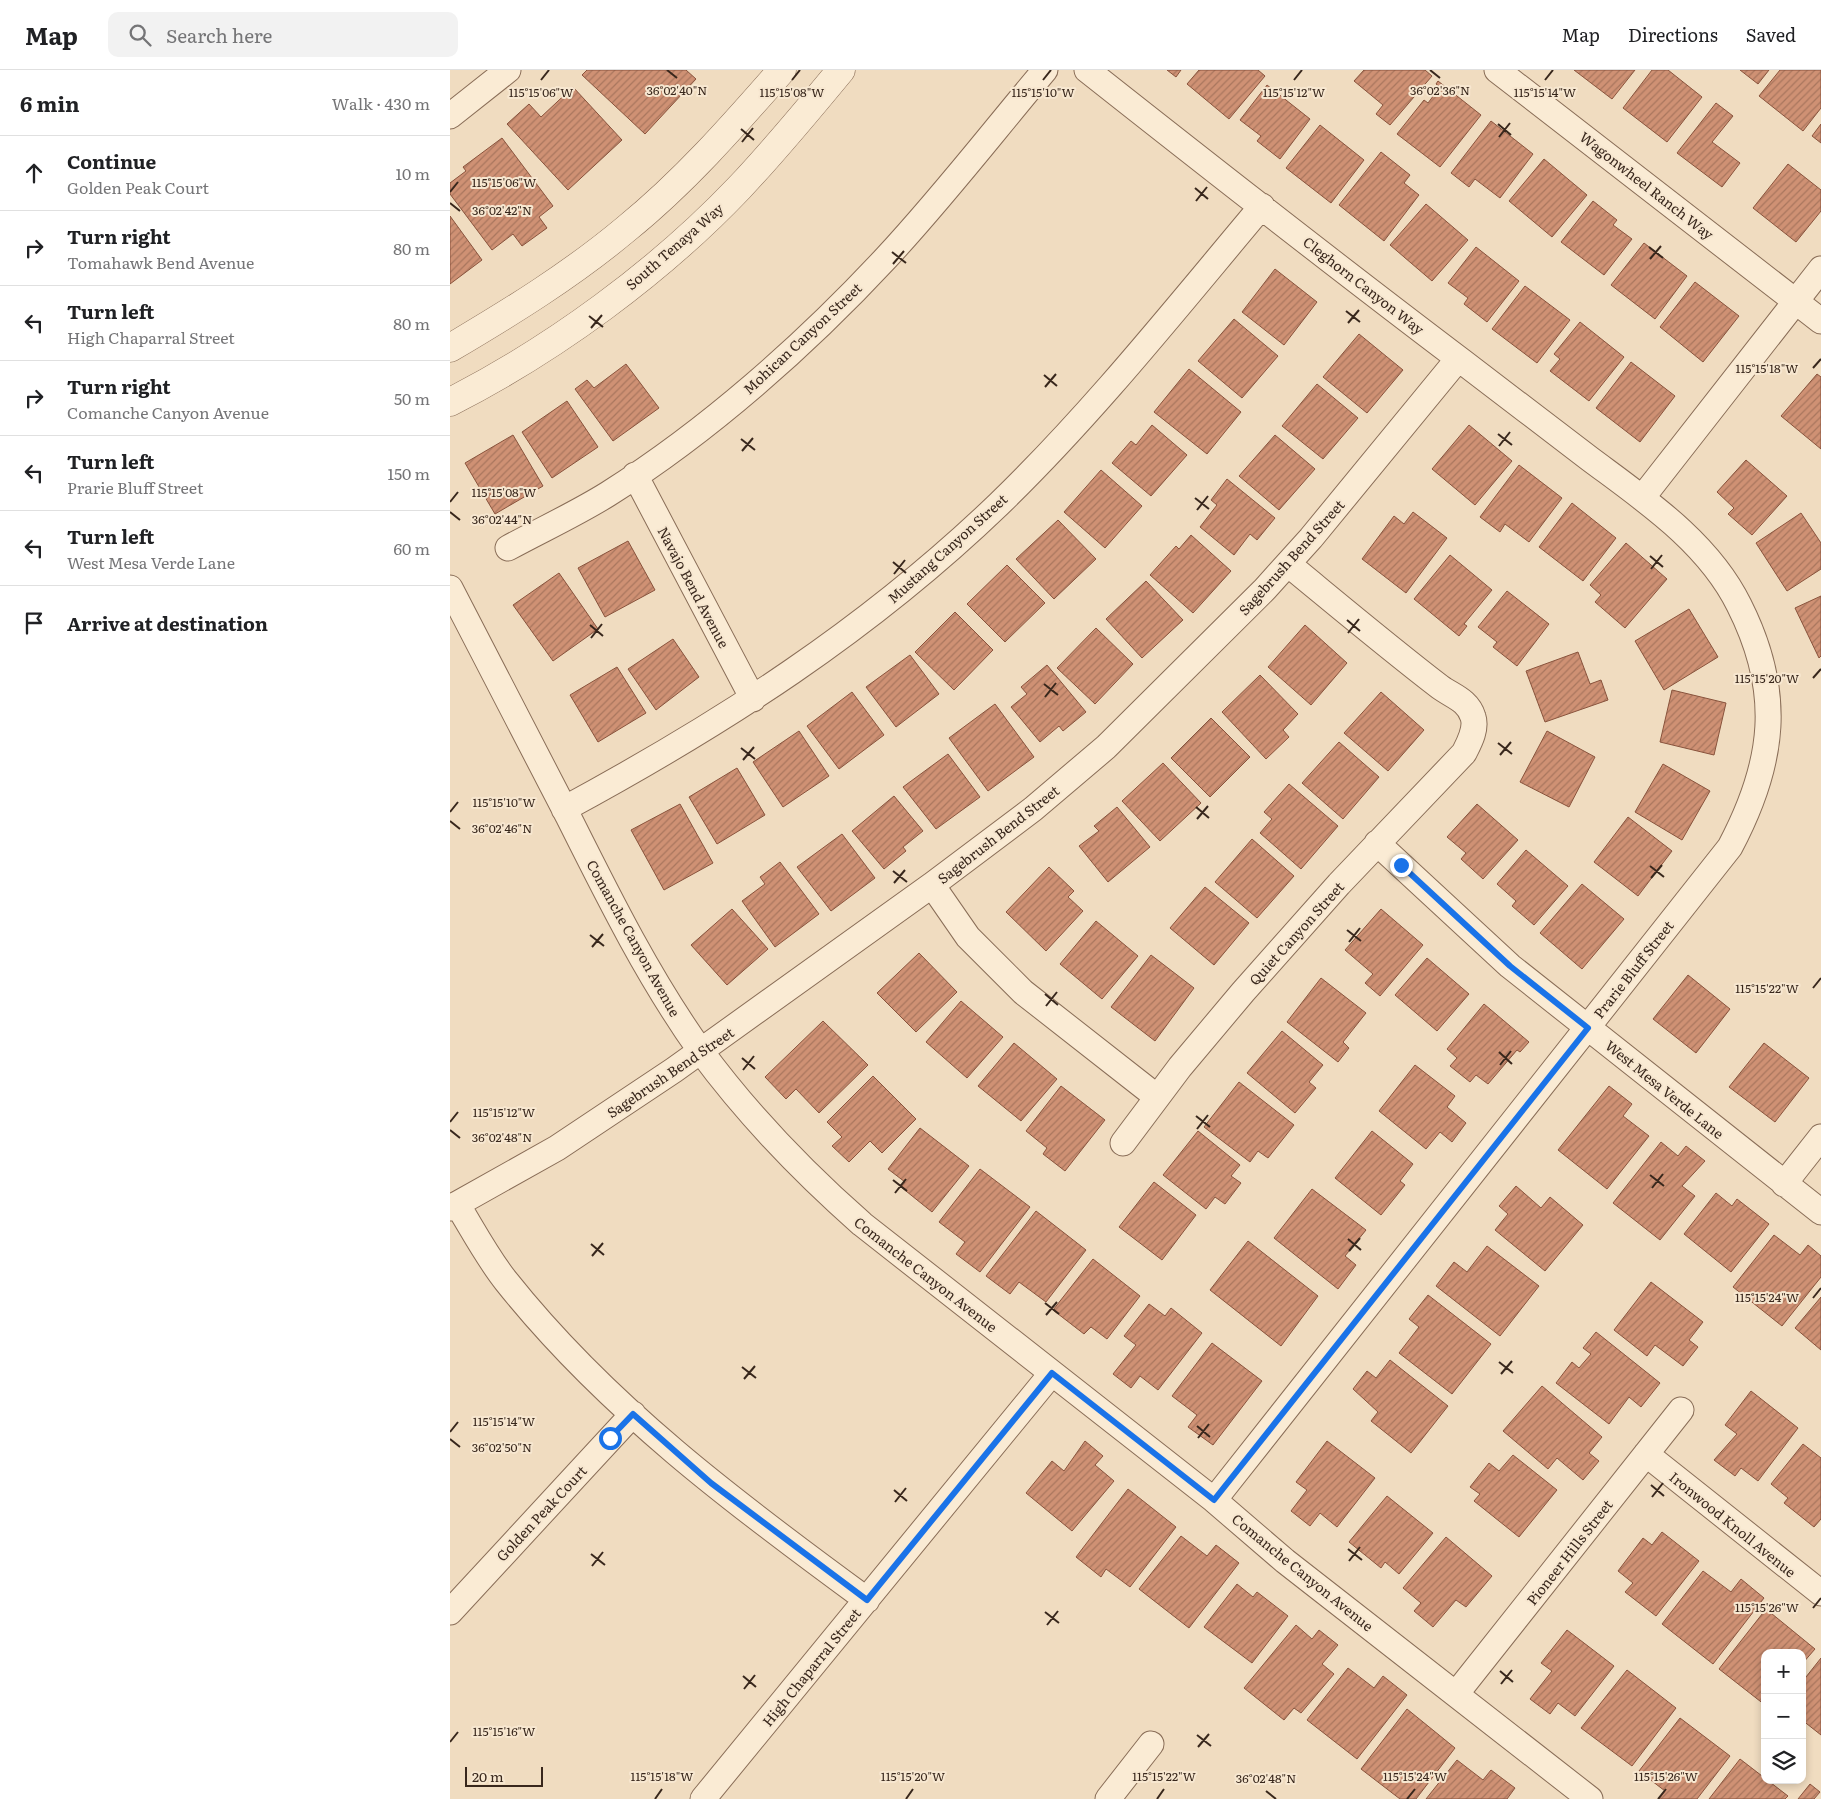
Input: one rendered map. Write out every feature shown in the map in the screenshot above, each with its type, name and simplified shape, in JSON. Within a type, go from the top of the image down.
[{"type":"street","points":[[450,116],[508,70]]},
{"type":"street","points":[[450,348],[537,296],[626,229],[708,153],[782,70]]},
{"type":"street","name":"South Tenaya Way","points":[[450,402],[560,337],[654,267],[739,188],[841,70]]},
{"type":"street","name":"Mohican Canyon Street","points":[[508,548],[607,495],[680,442],[775,367],[829,317],[887,257],[1045,70]]},
{"type":"street","name":"Cleghorn Canyon Way","points":[[1087,70],[1458,359],[1642,498]]},
{"type":"street","name":"Wagonwheel Ranch Way","points":[[1498,70],[1821,321]]},
{"type":"street","name":"Mustang Canyon Street","points":[[564,809],[643,766],[753,699],[811,660],[879,608],[999,503],[1061,441],[1262,206]]},
{"type":"street","points":[[1642,498],[1821,269]]},
{"type":"street","name":"Sagebrush Bend Street","points":[[454,1206],[557,1148],[701,1051],[932,885],[1033,809],[1106,747],[1220,636],[1288,564],[1458,359]]},
{"type":"street","name":"Navajo Bend Avenue","points":[[635,475],[753,699]]},
{"type":"street","name":"Prarie Bluff Street","points":[[1214,1500],[1730,847],[1747,816],[1762,775],[1768,732],[1768,702],[1764,667],[1738,602],[1721,575],[1698,548],[1642,498]]},
{"type":"street","name":"Quiet Canyon Street","points":[[1123,1143],[1180,1067],[1243,992],[1377,843],[1464,752],[1471,740],[1474,717],[1465,702],[1444,690],[1418,670],[1288,564]]},
{"type":"street","name":"Comanche Canyon Avenue","points":[[453,600],[617,913],[658,986],[701,1051],[742,1102],[818,1185],[862,1224],[1214,1500],[1285,1560],[1590,1799]]},
{"type":"street","name":"West Mesa Verde Lane","points":[[1377,843],[1503,959],[1821,1212]]},
{"type":"street","points":[[932,885],[968,937],[1023,992],[1157,1097]]},
{"type":"street","points":[[1784,1184],[1821,1137]]},
{"type":"street","points":[[454,1206],[486,1253],[545,1328],[584,1368],[711,1483],[867,1600]]},
{"type":"street","name":"High Chaparral Street","points":[[715,1795],[867,1600],[1052,1373]]},
{"type":"street","name":"Pioneer Hills Street","points":[[1456,1694],[1682,1410]]},
{"type":"street","name":"Golden Peak Court","points":[[450,1612],[633,1414]]},
{"type":"street","name":"Ironwood Knoll Avenue","points":[[1646,1454],[1821,1593]]},
{"type":"street","points":[[1108,1799],[1151,1744]]},
{"type":"building","points":[[587,70],[686,70],[696,79],[645,134],[582,75]]},
{"type":"building","points":[[1167,70],[1181,70],[1176,77]]},
{"type":"building","points":[[1199,70],[1258,70],[1265,76],[1229,119],[1187,84]]},
{"type":"building","points":[[1364,70],[1425,70],[1432,76],[1390,125],[1376,114],[1383,105],[1354,81]]},
{"type":"building","points":[[1574,70],[1635,70],[1612,99]]},
{"type":"building","points":[[1652,70],[1668,70],[1702,97],[1667,142],[1623,108]]},
{"type":"building","points":[[1740,70],[1769,70],[1758,84]]},
{"type":"building","points":[[1780,70],[1821,70],[1821,108],[1803,131],[1759,96]]},
{"type":"building","points":[[1438,81],[1481,115],[1440,167],[1397,134],[1424,100],[1428,103],[1440,87],[1436,84]]},
{"type":"building","points":[[1267,85],[1310,119],[1280,159],[1257,141],[1261,136],[1240,120]]},
{"type":"building","points":[[573,87],[622,140],[568,190],[507,124],[529,104],[541,117]]},
{"type":"building","points":[[1716,103],[1733,116],[1712,142],[1740,163],[1722,187],[1677,153]]},
{"type":"building","points":[[1491,121],[1533,154],[1500,198],[1475,179],[1469,187],[1451,173]]},
{"type":"building","points":[[1821,124],[1821,143],[1812,136]]},
{"type":"building","points":[[1320,125],[1364,160],[1331,203],[1286,168]]},
{"type":"building","points":[[502,138],[553,206],[539,217],[547,228],[522,246],[513,234],[492,250],[450,194],[450,183],[466,171],[463,167]]},
{"type":"building","points":[[1381,152],[1410,175],[1404,183],[1419,195],[1384,241],[1339,205]]},
{"type":"building","points":[[1544,159],[1587,195],[1552,237],[1509,201]]},
{"type":"building","points":[[1788,164],[1821,190],[1821,211],[1796,242],[1753,208]]},
{"type":"building","points":[[1593,201],[1617,220],[1613,225],[1632,239],[1604,275],[1561,242]]},
{"type":"building","points":[[1426,204],[1468,240],[1432,281],[1390,245]]},
{"type":"building","points":[[450,216],[482,260],[450,284]]},
{"type":"building","points":[[1644,243],[1687,276],[1655,319],[1611,285]]},
{"type":"building","points":[[1476,247],[1519,281],[1487,322],[1464,304],[1468,298],[1448,283]]},
{"type":"building","points":[[1275,269],[1317,302],[1284,345],[1242,312]]},
{"type":"building","points":[[1695,282],[1739,316],[1703,362],[1660,327]]},
{"type":"building","points":[[1525,286],[1570,320],[1537,363],[1492,329]]},
{"type":"building","points":[[1234,319],[1278,356],[1242,398],[1198,361]]},
{"type":"building","points":[[1580,322],[1624,357],[1589,401],[1550,371],[1560,359],[1554,354]]},
{"type":"building","points":[[1359,334],[1403,370],[1367,413],[1323,377]]},
{"type":"building","points":[[1631,362],[1675,396],[1640,442],[1596,408]]},
{"type":"building","points":[[626,364],[659,408],[613,441],[575,389],[587,380],[594,388]]},
{"type":"building","points":[[1189,369],[1241,412],[1207,454],[1154,412]]},
{"type":"building","points":[[1817,374],[1821,377],[1821,449],[1781,416]]},
{"type":"building","points":[[1317,384],[1358,418],[1323,459],[1282,426]]},
{"type":"building","points":[[567,401],[598,447],[552,478],[522,432]]},
{"type":"building","points":[[1152,425],[1187,455],[1151,496],[1112,463],[1131,441],[1136,445]]},
{"type":"building","points":[[1469,425],[1512,461],[1475,505],[1432,469]]},
{"type":"building","points":[[513,435],[543,486],[495,514],[465,463]]},
{"type":"building","points":[[1275,435],[1315,469],[1279,510],[1239,476]]},
{"type":"building","points":[[1746,460],[1787,496],[1752,535],[1728,514],[1734,508],[1717,492]]},
{"type":"building","points":[[1519,465],[1562,498],[1529,542],[1505,524],[1500,532],[1480,517]]},
{"type":"building","points":[[1101,470],[1142,506],[1105,548],[1064,512]]},
{"type":"building","points":[[1227,479],[1275,518],[1257,540],[1250,534],[1234,555],[1200,527],[1217,505],[1211,500]]},
{"type":"building","points":[[1572,503],[1616,538],[1583,581],[1539,547]]},
{"type":"building","points":[[1413,512],[1447,538],[1406,593],[1362,559],[1394,516],[1404,524]]},
{"type":"building","points":[[1801,513],[1821,543],[1821,569],[1787,591],[1756,543]]},
{"type":"building","points":[[1058,520],[1096,559],[1054,599],[1016,559]]},
{"type":"building","points":[[1191,535],[1231,571],[1193,613],[1150,575],[1176,546],[1179,549]]},
{"type":"building","points":[[628,541],[655,590],[605,617],[578,568]]},
{"type":"building","points":[[1626,543],[1667,579],[1625,628],[1595,602],[1601,595],[1590,585]]},
{"type":"building","points":[[1450,555],[1492,590],[1464,624],[1467,626],[1459,636],[1414,599]]},
{"type":"building","points":[[1007,565],[1045,603],[1005,642],[967,604]]},
{"type":"building","points":[[559,573],[598,629],[553,661],[513,605]]},
{"type":"building","points":[[1146,581],[1183,620],[1142,658],[1106,619]]},
{"type":"building","points":[[1507,591],[1549,624],[1517,666],[1493,647],[1497,642],[1478,627]]},
{"type":"building","points":[[1821,596],[1821,656],[1819,658],[1795,608]]},
{"type":"building","points":[[1689,609],[1718,657],[1664,690],[1635,641]]},
{"type":"building","points":[[955,612],[993,650],[954,690],[915,652]]},
{"type":"building","points":[[1305,625],[1347,663],[1311,705],[1268,667]]},
{"type":"building","points":[[1096,628],[1133,664],[1095,704],[1057,668]]},
{"type":"building","points":[[673,639],[699,677],[656,710],[628,669]]},
{"type":"building","points":[[1578,652],[1590,684],[1601,680],[1608,700],[1545,722],[1526,671]]},
{"type":"building","points":[[910,655],[939,694],[896,727],[866,687]]},
{"type":"building","points":[[1047,665],[1086,712],[1063,731],[1059,726],[1040,742],[1011,707],[1027,694],[1021,687]]},
{"type":"building","points":[[617,667],[646,713],[598,742],[570,695]]},
{"type":"building","points":[[1260,675],[1298,714],[1283,730],[1289,737],[1266,759],[1222,712]]},
{"type":"building","points":[[1672,690],[1726,703],[1714,755],[1660,742]]},
{"type":"building","points":[[852,692],[884,735],[839,769],[807,726]]},
{"type":"building","points":[[1381,692],[1424,730],[1388,771],[1344,733]]},
{"type":"building","points":[[995,704],[1034,757],[988,791],[949,738]]},
{"type":"building","points":[[1211,718],[1250,757],[1210,797],[1171,758]]},
{"type":"building","points":[[799,731],[829,776],[783,807],[753,762]]},
{"type":"building","points":[[1547,731],[1595,757],[1569,807],[1520,782]]},
{"type":"building","points":[[1339,742],[1379,777],[1343,819],[1302,783]]},
{"type":"building","points":[[948,754],[980,797],[936,829],[903,787]]},
{"type":"building","points":[[1163,763],[1201,803],[1160,841],[1122,801]]},
{"type":"building","points":[[1663,764],[1710,791],[1682,840],[1635,812]]},
{"type":"building","points":[[737,768],[765,815],[717,844],[689,797]]},
{"type":"building","points":[[1289,784],[1338,826],[1301,869],[1260,833],[1272,819],[1264,812]]},
{"type":"building","points":[[894,796],[923,831],[903,847],[906,851],[884,869],[852,831]]},
{"type":"building","points":[[680,804],[713,863],[664,890],[631,830]]},
{"type":"building","points":[[1477,804],[1518,840],[1483,879],[1461,859],[1466,853],[1447,837]]},
{"type":"building","points":[[1117,807],[1150,847],[1108,882],[1079,846],[1099,831],[1094,826]]},
{"type":"building","points":[[1628,817],[1672,851],[1638,896],[1594,862]]},
{"type":"building","points":[[842,834],[875,878],[831,911],[797,867]]},
{"type":"building","points":[[1252,839],[1294,876],[1257,918],[1215,882]]},
{"type":"building","points":[[1526,850],[1568,886],[1534,925],[1512,906],[1516,901],[1497,884]]},
{"type":"building","points":[[780,862],[819,914],[775,947],[742,901],[765,884],[760,877]]},
{"type":"building","points":[[1049,867],[1074,891],[1068,897],[1083,911],[1046,951],[1006,912]]},
{"type":"building","points":[[1582,884],[1624,919],[1582,969],[1540,933]]},
{"type":"building","points":[[1205,887],[1249,923],[1214,965],[1170,928]]},
{"type":"building","points":[[732,909],[768,949],[727,985],[691,945]]},
{"type":"building","points":[[1381,909],[1423,945],[1380,996],[1365,983],[1373,974],[1345,950]]},
{"type":"building","points":[[1096,921],[1138,956],[1102,999],[1060,964]]},
{"type":"building","points":[[919,953],[957,992],[916,1032],[877,993]]},
{"type":"building","points":[[1151,955],[1194,988],[1155,1041],[1111,1007]]},
{"type":"building","points":[[1427,958],[1469,994],[1437,1031],[1395,995]]},
{"type":"building","points":[[1688,975],[1730,1009],[1696,1053],[1653,1019]]},
{"type":"building","points":[[1321,978],[1366,1013],[1343,1042],[1349,1048],[1338,1062],[1287,1022]]},
{"type":"building","points":[[961,1001],[1003,1037],[967,1078],[926,1042]]},
{"type":"building","points":[[1484,1004],[1529,1042],[1520,1052],[1517,1050],[1488,1084],[1476,1075],[1470,1082],[1450,1066],[1457,1058],[1447,1049]]},
{"type":"building","points":[[823,1021],[868,1065],[819,1113],[796,1089],[786,1099],[765,1077]]},
{"type":"building","points":[[1282,1031],[1323,1065],[1309,1082],[1316,1088],[1295,1113],[1247,1073]]},
{"type":"building","points":[[1014,1043],[1057,1079],[1021,1121],[978,1086]]},
{"type":"building","points":[[1764,1043],[1809,1078],[1775,1122],[1729,1087]]},
{"type":"building","points":[[1415,1065],[1455,1096],[1447,1107],[1466,1123],[1452,1142],[1440,1132],[1426,1149],[1379,1111]]},
{"type":"building","points":[[873,1076],[916,1119],[882,1153],[870,1141],[849,1162],[832,1146],[842,1137],[827,1122]]},
{"type":"building","points":[[1239,1082],[1294,1125],[1268,1158],[1258,1151],[1250,1162],[1204,1127]]},
{"type":"building","points":[[1061,1086],[1105,1120],[1065,1171],[1043,1154],[1047,1148],[1026,1131]]},
{"type":"building","points":[[1609,1086],[1632,1104],[1623,1116],[1649,1136],[1607,1189],[1558,1150]]},
{"type":"building","points":[[920,1128],[969,1166],[932,1212],[901,1187],[905,1182],[888,1169]]},
{"type":"building","points":[[1198,1131],[1240,1165],[1231,1176],[1241,1183],[1225,1204],[1215,1197],[1206,1209],[1163,1175]]},
{"type":"building","points":[[1372,1131],[1413,1164],[1400,1181],[1405,1185],[1381,1215],[1335,1178]]},
{"type":"building","points":[[1661,1142],[1678,1156],[1686,1146],[1705,1161],[1682,1186],[1695,1196],[1660,1240],[1613,1203]]},
{"type":"building","points":[[980,1169],[1030,1207],[980,1272],[956,1254],[965,1242],[939,1222]]},
{"type":"building","points":[[1154,1182],[1196,1215],[1162,1260],[1119,1227]]},
{"type":"building","points":[[1516,1186],[1541,1208],[1550,1197],[1583,1225],[1545,1271],[1495,1230],[1508,1214],[1499,1206]]},
{"type":"building","points":[[1312,1189],[1366,1230],[1345,1256],[1356,1265],[1338,1289],[1274,1238]]},
{"type":"building","points":[[1716,1193],[1732,1206],[1737,1199],[1769,1224],[1731,1272],[1684,1234]]},
{"type":"building","points":[[1036,1211],[1086,1250],[1046,1302],[1019,1282],[1010,1294],[986,1276]]},
{"type":"building","points":[[1774,1235],[1800,1255],[1808,1245],[1821,1256],[1821,1277],[1782,1326],[1733,1287]]},
{"type":"building","points":[[1248,1241],[1318,1296],[1281,1346],[1210,1290]]},
{"type":"building","points":[[1487,1246],[1539,1286],[1500,1336],[1436,1286],[1454,1262],[1467,1272]]},
{"type":"building","points":[[1093,1259],[1140,1296],[1107,1339],[1091,1327],[1084,1334],[1053,1310]]},
{"type":"building","points":[[1651,1282],[1703,1322],[1689,1340],[1698,1347],[1683,1366],[1655,1345],[1647,1356],[1614,1330]]},
{"type":"building","points":[[1428,1295],[1491,1344],[1452,1394],[1399,1353],[1419,1327],[1409,1319]]},
{"type":"building","points":[[1821,1297],[1821,1350],[1795,1328]]},
{"type":"building","points":[[1149,1304],[1165,1316],[1171,1308],[1202,1333],[1158,1390],[1140,1376],[1131,1388],[1113,1374],[1136,1345],[1124,1336]]},
{"type":"building","points":[[1596,1332],[1660,1383],[1641,1407],[1629,1397],[1609,1424],[1556,1383],[1572,1362],[1579,1368],[1591,1354],[1583,1348]]},
{"type":"building","points":[[1212,1343],[1262,1381],[1213,1445],[1188,1427],[1197,1415],[1172,1396]]},
{"type":"building","points":[[1390,1360],[1448,1406],[1411,1453],[1371,1421],[1378,1412],[1353,1389],[1367,1371],[1376,1378]]},
{"type":"building","points":[[1542,1386],[1602,1437],[1589,1453],[1599,1461],[1583,1480],[1557,1458],[1548,1469],[1503,1431]]},
{"type":"building","points":[[1751,1391],[1798,1428],[1758,1481],[1741,1468],[1735,1476],[1714,1460],[1737,1434],[1725,1425]]},
{"type":"building","points":[[1085,1441],[1103,1456],[1095,1465],[1114,1481],[1072,1531],[1026,1493],[1052,1461],[1064,1471]]},
{"type":"building","points":[[1327,1441],[1375,1478],[1337,1527],[1320,1513],[1310,1526],[1291,1511],[1307,1490],[1296,1482]]},
{"type":"building","points":[[1803,1444],[1821,1458],[1821,1519],[1814,1527],[1784,1503],[1788,1498],[1771,1484]]},
{"type":"building","points":[[1513,1455],[1557,1490],[1519,1537],[1474,1501],[1480,1494],[1470,1487],[1489,1463],[1499,1471]]},
{"type":"building","points":[[1128,1489],[1176,1527],[1130,1587],[1106,1569],[1101,1577],[1076,1557]]},
{"type":"building","points":[[1387,1496],[1433,1533],[1399,1574],[1385,1562],[1381,1568],[1349,1542]]},
{"type":"building","points":[[1662,1532],[1699,1561],[1656,1616],[1625,1592],[1633,1583],[1618,1571],[1643,1538],[1652,1545]]},
{"type":"building","points":[[1181,1536],[1207,1556],[1216,1545],[1239,1563],[1189,1628],[1139,1589]]},
{"type":"building","points":[[1446,1537],[1492,1576],[1466,1607],[1456,1600],[1433,1627],[1414,1611],[1421,1603],[1403,1588]]},
{"type":"building","points":[[1703,1571],[1731,1592],[1741,1579],[1764,1598],[1713,1664],[1662,1624]]},
{"type":"building","points":[[1237,1584],[1253,1597],[1257,1592],[1288,1616],[1252,1663],[1204,1627]]},
{"type":"building","points":[[1766,1609],[1815,1649],[1806,1659],[1806,1649],[1761,1649],[1761,1702],[1719,1669]]},
{"type":"building","points":[[1296,1625],[1312,1639],[1319,1630],[1338,1645],[1322,1664],[1334,1674],[1301,1713],[1294,1708],[1284,1720],[1244,1688]]},
{"type":"building","points":[[1567,1630],[1614,1666],[1575,1716],[1558,1703],[1550,1714],[1530,1699],[1552,1671],[1541,1663]]},
{"type":"building","points":[[1821,1658],[1821,1735],[1806,1723],[1806,1677]]},
{"type":"building","points":[[1348,1668],[1374,1688],[1383,1676],[1407,1695],[1357,1759],[1307,1720]]},
{"type":"building","points":[[1627,1670],[1676,1708],[1632,1766],[1581,1728]]},
{"type":"building","points":[[1407,1709],[1455,1748],[1416,1799],[1400,1799],[1361,1769]]},
{"type":"building","points":[[1680,1718],[1730,1756],[1697,1799],[1659,1799],[1665,1791],[1639,1771]]},
{"type":"building","points":[[1740,1759],[1761,1775],[1761,1784],[1772,1784],[1788,1796],[1785,1799],[1709,1799]]},
{"type":"building","points":[[1457,1760],[1483,1780],[1491,1770],[1515,1788],[1507,1799],[1426,1799]]},
{"type":"building","points":[[1810,1784],[1820,1792],[1814,1799],[1798,1799]]},
{"type":"route","points":[[610,1438],[633,1414],[711,1483],[867,1600],[1052,1373],[1214,1500],[1448,1202],[1588,1028],[1510,966],[1401,865]]}]
